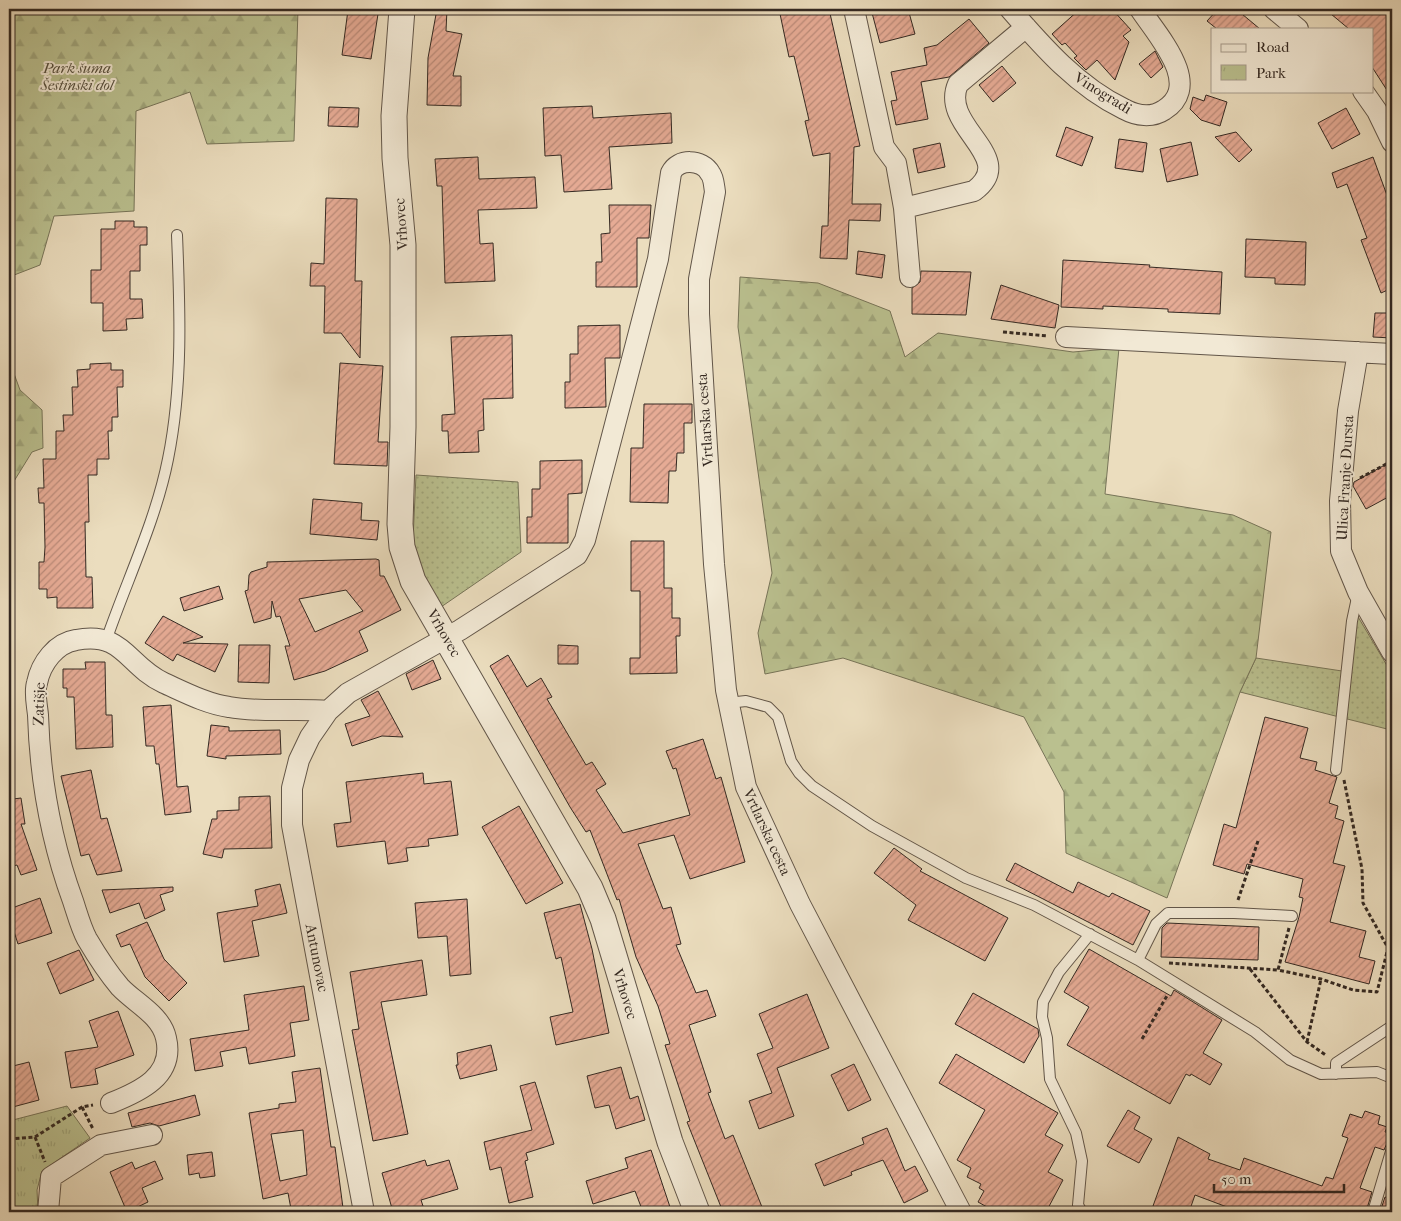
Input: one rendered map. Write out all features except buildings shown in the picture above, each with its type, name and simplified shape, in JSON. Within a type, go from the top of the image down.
[{"type":"street","name":"Vrhovec","points":[[402,9],[394,116],[395,158],[403,245],[403,427],[400,524],[402,547],[413,581],[576,861],[596,903],[603,919],[670,1142],[697,1212]]},
{"type":"street","points":[[854,9],[884,147],[896,162],[904,208],[910,277]]},
{"type":"street","name":"Vinogradi","points":[[1010,9],[1063,67],[1124,110],[1139,115],[1154,114],[1166,109],[1178,96],[1181,85],[1174,60],[1140,9]]},
{"type":"street","points":[[1274,9],[1297,28]]},
{"type":"street","points":[[904,208],[974,191],[983,184],[990,167],[986,156],[958,115],[954,103],[954,94],[958,84],[1026,27]]},
{"type":"street","points":[[1364,92],[1377,111],[1392,142]]},
{"type":"street","name":"Vrtlarska cesta","points":[[447,638],[577,555],[585,540],[658,258],[671,173],[678,164],[696,163],[704,166],[710,173],[715,192],[699,279],[699,314],[714,564],[728,703],[746,787],[800,904],[961,1212]]},
{"type":"street","points":[[1066,337],[1392,354]]},
{"type":"street","name":"Ulica Franje Dursta","points":[[1358,352],[1348,411],[1342,487],[1341,551],[1358,592],[1392,652]]},
{"type":"street","points":[[106,638],[161,682],[228,707],[328,711],[348,693],[447,638]]},
{"type":"street","name":"Zatišje","points":[[106,638],[74,640],[58,646],[46,660],[36,683],[43,784],[65,879],[82,928],[96,954],[121,987],[159,1022],[166,1038],[167,1058],[158,1076],[139,1092],[111,1102]]},
{"type":"street","name":"Antunovac","points":[[328,711],[310,737],[299,760],[292,788],[292,825],[364,1212]]},
{"type":"street","points":[[48,1212],[50,1177],[101,1145],[152,1135]]},
{"type":"lane","points":[[106,638],[136,566],[168,460],[178,387],[180,306],[177,234]]},
{"type":"lane","points":[[1336,770],[1352,621],[1358,592]]},
{"type":"lane","points":[[728,703],[746,701],[768,707],[778,717],[791,761],[799,773],[812,786],[853,815],[966,878],[1034,905],[1138,960],[1255,1032],[1290,1060],[1321,1074],[1377,1072],[1392,1078]]},
{"type":"lane","points":[[1138,960],[1156,924],[1168,914],[1234,913],[1292,916]]},
{"type":"lane","points":[[1082,1212],[1078,1205],[1082,1161],[1076,1133],[1050,1079],[1047,1038],[1042,1017],[1043,1002],[1059,972],[1090,934]]},
{"type":"lane","points":[[1336,1074],[1336,1063],[1392,1026]]},
{"type":"lane","points":[[1373,1212],[1392,1148]]},
{"type":"path","points":[[1003,332],[1066,337]]},
{"type":"path","points":[[1342,487],[1392,460]]},
{"type":"path","points":[[1336,770],[1344,779],[1348,793],[1362,869],[1363,903],[1388,948]]},
{"type":"path","points":[[1234,913],[1258,841]]},
{"type":"path","points":[[1278,970],[1292,916]]},
{"type":"path","points":[[1138,960],[1278,970],[1321,979],[1353,990],[1377,992],[1388,948],[1392,944]]},
{"type":"path","points":[[1250,969],[1307,1042],[1336,1063]]},
{"type":"path","points":[[1307,1042],[1321,979]]},
{"type":"path","points":[[1142,1039],[1174,982]]},
{"type":"path","points":[[9,1139],[35,1137],[82,1107],[111,1102]]},
{"type":"path","points":[[82,1107],[101,1145]]},
{"type":"path","points":[[35,1137],[50,1177]]},
{"type":"green space","name":"Park šuma Šestinski dol","points":[[9,9],[298,9],[294,141],[207,144],[190,92],[136,111],[134,211],[54,216],[40,265],[9,277]]},
{"type":"green space","points":[[568,9],[689,9],[689,12],[569,14]]},
{"type":"green space","points":[[740,277],[818,283],[890,311],[905,357],[938,333],[1073,352],[1119,348],[1105,494],[1233,515],[1271,532],[1256,658],[1240,692],[1167,898],[1066,853],[1064,792],[1024,717],[843,658],[765,674],[758,633],[772,573],[738,327]]},
{"type":"green space","points":[[9,360],[20,390],[42,410],[43,448],[32,452],[11,486],[9,507]]},
{"type":"green space","points":[[416,475],[518,482],[521,552],[441,607],[421,573],[413,540]]},
{"type":"green space","points":[[1351,605],[1392,674],[1391,730],[1240,692],[1256,658],[1342,671]]},
{"type":"green space","points":[[67,1106],[90,1138],[42,1171],[37,1190],[38,1212],[9,1212],[9,1121]]}]
